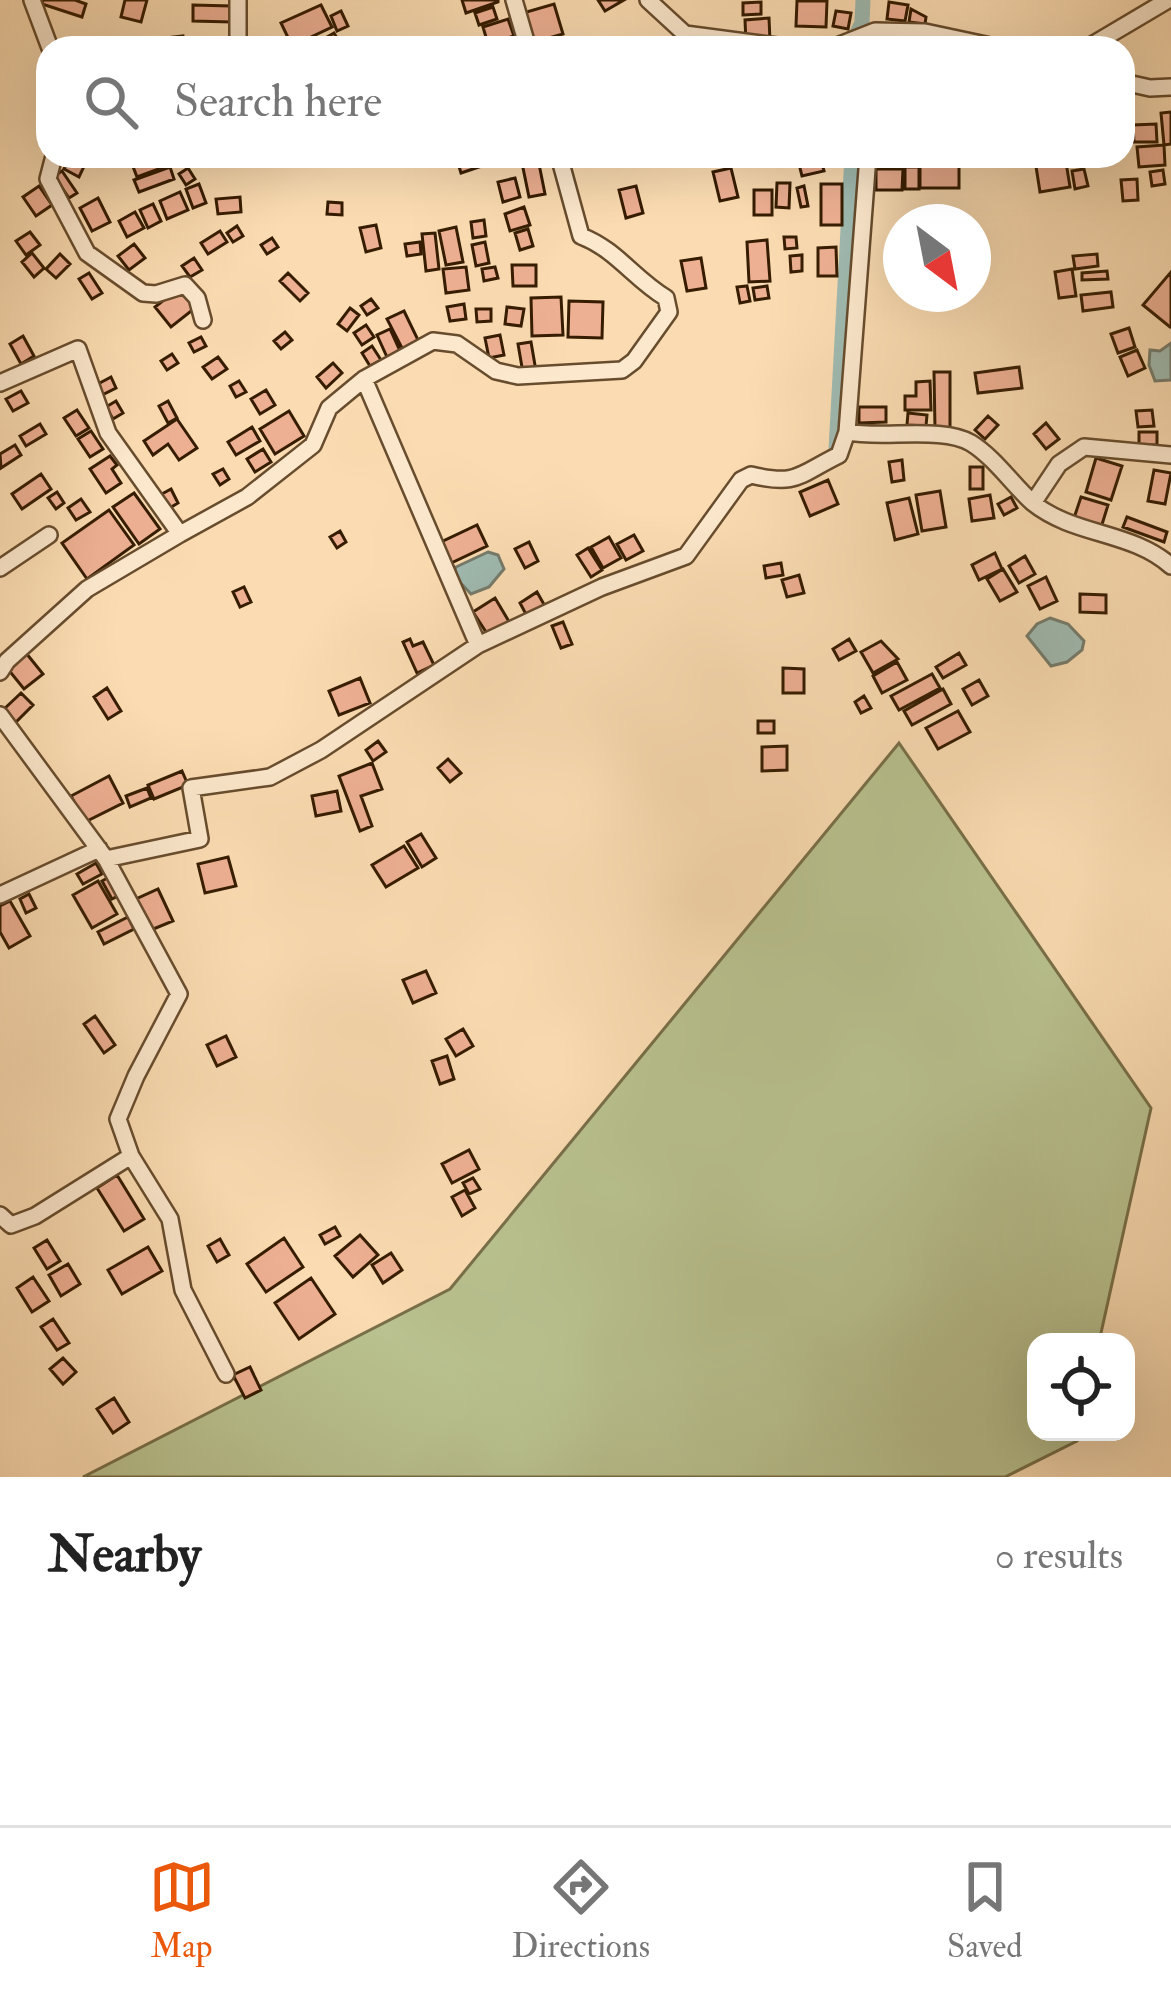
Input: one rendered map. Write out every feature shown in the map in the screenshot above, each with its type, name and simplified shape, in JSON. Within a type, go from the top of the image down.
[{"type":"street","points":[[32,0],[46,36]]},
{"type":"street","points":[[238,0],[238,36]]},
{"type":"street","points":[[514,0],[524,36]]},
{"type":"street","points":[[648,0],[685,34],[700,36]]},
{"type":"street","points":[[1107,36],[1168,0]]},
{"type":"street","points":[[890,36],[925,32],[944,36]]},
{"type":"street","points":[[1135,85],[1171,87]]},
{"type":"street","points":[[51,168],[48,179],[87,253],[143,293],[184,285],[197,298],[203,320]]},
{"type":"street","points":[[0,672],[87,589],[247,497],[313,445],[329,408],[364,380],[433,340],[457,344],[496,371],[535,378],[568,371],[622,370],[634,361],[669,312],[666,298],[643,284],[613,252],[581,236],[562,168]]},
{"type":"street","points":[[0,895],[103,854],[200,839],[191,788],[270,777],[321,750],[478,645],[602,587],[686,556],[741,480],[751,475],[777,483],[790,480],[839,455],[848,432],[867,168]]},
{"type":"street","points":[[0,382],[78,350],[109,433],[180,534]]},
{"type":"street","points":[[364,380],[478,645]]},
{"type":"street","points":[[848,432],[888,437],[948,435],[967,440],[1051,517],[1080,530],[1122,539],[1159,555],[1171,566]]},
{"type":"street","points":[[1033,503],[1058,464],[1084,447],[1171,455]]},
{"type":"street","points":[[0,568],[49,535]]},
{"type":"street","points":[[0,715],[103,854],[179,994],[118,1119],[131,1156],[170,1219],[183,1290],[226,1374]]},
{"type":"street","points":[[0,1215],[11,1225],[35,1216],[131,1156]]},
{"type":"green space","points":[[899,743],[1151,1108],[1101,1333],[1027,1333],[1027,1441],[1077,1441],[1005,1477],[83,1477],[450,1289]]},
{"type":"water","points":[[1171,343],[1171,380],[1155,381],[1150,350],[1160,351]]},
{"type":"water","points":[[488,552],[498,555],[504,569],[489,587],[471,594],[453,575],[456,567]]},
{"type":"water","points":[[1050,618],[1068,624],[1084,641],[1082,650],[1067,662],[1051,666],[1027,636]]},
{"type":"building","points":[[43,0],[86,4],[82,17],[42,4]]},
{"type":"building","points":[[125,0],[147,0],[141,22],[121,17]]},
{"type":"building","points":[[462,0],[498,0],[498,2],[466,13]]},
{"type":"building","points":[[598,0],[624,0],[605,11]]},
{"type":"building","points":[[797,1],[827,1],[826,27],[796,26]]},
{"type":"building","points":[[761,2],[761,14],[743,15],[743,3]]},
{"type":"building","points":[[889,2],[908,5],[905,21],[887,19]]},
{"type":"building","points":[[554,4],[563,34],[529,36],[523,13]]},
{"type":"building","points":[[193,5],[231,6],[231,22],[193,21]]},
{"type":"building","points":[[321,5],[332,27],[313,36],[287,36],[281,23]]},
{"type":"building","points":[[493,7],[497,19],[479,25],[475,13]]},
{"type":"building","points":[[911,9],[926,17],[925,24],[909,22]]},
{"type":"building","points":[[341,11],[348,26],[337,31],[331,16]]},
{"type":"building","points":[[836,11],[851,13],[848,29],[833,26]]},
{"type":"building","points":[[769,18],[770,36],[746,36],[745,20]]},
{"type":"building","points":[[508,19],[514,36],[486,36],[483,27]]},
{"type":"building","points":[[1171,112],[1171,144],[1164,145],[1161,113]]},
{"type":"building","points":[[1156,124],[1157,142],[1135,142],[1135,125]]},
{"type":"building","points":[[1164,145],[1165,165],[1139,167],[1137,147]]},
{"type":"building","points":[[65,168],[83,168],[79,177]]},
{"type":"building","points":[[134,168],[162,168],[137,177]]},
{"type":"building","points":[[167,168],[174,179],[139,192],[134,180]]},
{"type":"building","points":[[188,168],[195,179],[186,185],[179,174]]},
{"type":"building","points":[[523,168],[540,168],[545,194],[529,197]]},
{"type":"building","points":[[731,168],[738,197],[720,201],[713,172]]},
{"type":"building","points":[[800,168],[823,168],[824,171],[802,176]]},
{"type":"building","points":[[905,168],[919,168],[919,189],[905,189]]},
{"type":"building","points":[[920,168],[959,168],[959,188],[920,188]]},
{"type":"building","points":[[1036,168],[1067,168],[1070,187],[1040,192]]},
{"type":"building","points":[[876,169],[903,169],[902,190],[876,190]]},
{"type":"building","points":[[1084,169],[1088,186],[1075,189],[1072,171]]},
{"type":"building","points":[[1163,170],[1165,184],[1152,186],[1150,172]]},
{"type":"building","points":[[62,171],[77,193],[69,198],[54,176]]},
{"type":"building","points":[[515,178],[520,197],[503,202],[498,182]]},
{"type":"building","points":[[1137,179],[1138,200],[1123,201],[1121,180]]},
{"type":"building","points":[[777,183],[790,183],[789,208],[776,207]]},
{"type":"building","points":[[199,184],[206,203],[193,208],[186,189]]},
{"type":"building","points":[[821,184],[842,184],[842,225],[821,225]]},
{"type":"building","points":[[39,186],[52,205],[36,216],[23,197]]},
{"type":"building","points":[[636,186],[643,213],[626,218],[619,190]]},
{"type":"building","points":[[804,186],[808,206],[801,207],[797,188]]},
{"type":"building","points":[[754,190],[772,190],[772,215],[754,215]]},
{"type":"building","points":[[180,192],[188,210],[167,219],[160,201]]},
{"type":"building","points":[[240,197],[241,212],[218,214],[216,199]]},
{"type":"building","points":[[98,198],[110,222],[92,231],[80,208]]},
{"type":"building","points":[[328,202],[342,203],[342,215],[327,214]]},
{"type":"building","points":[[153,204],[161,221],[148,228],[140,210]]},
{"type":"building","points":[[524,207],[530,225],[510,231],[505,214]]},
{"type":"building","points":[[135,212],[144,228],[127,237],[119,221]]},
{"type":"building","points":[[484,220],[486,236],[473,238],[471,222]]},
{"type":"building","points":[[376,225],[381,248],[366,252],[360,228]]},
{"type":"building","points":[[237,226],[243,236],[233,242],[227,233]]},
{"type":"building","points":[[456,227],[463,262],[446,265],[439,231]]},
{"type":"building","points":[[528,229],[533,246],[520,250],[515,233]]},
{"type":"building","points":[[220,231],[227,242],[208,254],[201,243]]},
{"type":"building","points":[[30,232],[40,245],[26,255],[16,241]]},
{"type":"building","points":[[435,233],[439,269],[426,271],[422,234]]},
{"type":"building","points":[[784,237],[796,237],[797,248],[785,249]]},
{"type":"building","points":[[272,238],[278,247],[267,254],[261,245]]},
{"type":"building","points":[[767,240],[770,281],[749,282],[747,242]]},
{"type":"building","points":[[420,242],[421,254],[407,256],[405,244]]},
{"type":"building","points":[[485,242],[489,263],[476,266],[472,245]]},
{"type":"building","points":[[134,244],[145,258],[129,270],[118,256]]},
{"type":"building","points":[[836,247],[837,276],[818,276],[818,248]]},
{"type":"building","points":[[32,253],[44,268],[34,277],[22,262]]},
{"type":"building","points":[[60,254],[70,264],[56,278],[46,269]]},
{"type":"building","points":[[1097,254],[1098,266],[1075,269],[1073,256]]},
{"type":"building","points":[[802,255],[802,271],[791,272],[790,256]]},
{"type":"building","points":[[194,258],[202,270],[190,277],[182,266]]},
{"type":"building","points":[[701,258],[706,288],[687,291],[681,261]]},
{"type":"building","points":[[512,265],[536,265],[536,286],[513,286]]},
{"type":"building","points":[[466,267],[469,290],[446,293],[443,269]]},
{"type":"building","points":[[495,267],[498,278],[484,281],[482,269]]},
{"type":"building","points":[[1072,269],[1076,296],[1059,298],[1055,272]]},
{"type":"building","points":[[1107,271],[1108,279],[1082,280],[1082,273]]},
{"type":"building","points":[[1171,272],[1171,326],[1170,327],[1143,305]]},
{"type":"building","points":[[89,273],[102,293],[92,299],[79,279]]},
{"type":"building","points":[[288,273],[308,293],[300,301],[280,281]]},
{"type":"building","points":[[747,286],[750,301],[740,303],[737,287]]},
{"type":"building","points":[[767,286],[769,298],[755,300],[753,288]]},
{"type":"building","points":[[179,288],[195,308],[171,327],[155,307]]},
{"type":"building","points":[[1111,292],[1113,307],[1083,311],[1081,295]]},
{"type":"building","points":[[561,297],[563,335],[532,336],[531,298]]},
{"type":"building","points":[[371,299],[378,308],[367,315],[361,306]]},
{"type":"building","points":[[569,301],[603,302],[602,338],[568,337]]},
{"type":"building","points":[[464,304],[466,319],[450,321],[447,307]]},
{"type":"building","points":[[507,307],[524,309],[521,326],[505,324]]},
{"type":"building","points":[[350,308],[359,315],[347,331],[338,324]]},
{"type":"building","points":[[476,309],[491,309],[491,321],[477,322]]},
{"type":"building","points":[[404,311],[419,342],[403,350],[387,319]]},
{"type":"building","points":[[366,325],[374,337],[362,345],[354,333]]},
{"type":"building","points":[[1129,328],[1135,347],[1118,353],[1111,334]]},
{"type":"building","points":[[390,329],[400,351],[387,357],[377,335]]},
{"type":"building","points":[[285,332],[292,340],[281,349],[274,341]]},
{"type":"building","points":[[500,335],[504,355],[489,358],[485,338]]},
{"type":"building","points":[[23,336],[34,356],[21,364],[10,344]]},
{"type":"building","points":[[201,337],[206,346],[194,352],[189,343]]},
{"type":"building","points":[[531,342],[536,371],[523,373],[518,344]]},
{"type":"building","points":[[372,346],[381,360],[370,366],[362,353]]},
{"type":"building","points":[[1137,350],[1145,368],[1128,376],[1120,357]]},
{"type":"building","points":[[172,354],[178,363],[167,370],[161,361]]},
{"type":"building","points":[[218,357],[227,369],[212,379],[203,367]]},
{"type":"building","points":[[333,363],[342,373],[326,388],[317,377]]},
{"type":"building","points":[[1019,367],[1022,388],[978,393],[975,373]]},
{"type":"building","points":[[934,372],[950,372],[950,429],[935,429]]},
{"type":"building","points":[[111,377],[116,388],[102,395],[96,385]]},
{"type":"building","points":[[239,381],[246,392],[236,397],[230,386]]},
{"type":"building","points":[[930,381],[931,410],[905,410],[905,396],[916,396],[916,382]]},
{"type":"building","points":[[266,390],[275,405],[260,414],[251,399]]},
{"type":"building","points":[[21,391],[28,403],[13,411],[6,399]]},
{"type":"building","points":[[116,401],[123,413],[113,419],[106,407]]},
{"type":"building","points":[[168,401],[177,418],[168,423],[159,406]]},
{"type":"building","points":[[859,407],[886,407],[886,422],[859,423]]},
{"type":"building","points":[[77,410],[89,428],[76,436],[64,418]]},
{"type":"building","points":[[1152,410],[1154,426],[1138,427],[1136,411]]},
{"type":"building","points":[[289,411],[304,436],[275,454],[260,429]]},
{"type":"building","points":[[908,413],[927,415],[926,426],[907,425]]},
{"type":"building","points":[[988,416],[998,425],[985,439],[975,430]]},
{"type":"building","points":[[177,419],[197,448],[179,460],[168,444],[153,455],[144,441]]},
{"type":"building","points":[[1046,423],[1059,439],[1046,449],[1034,434]]},
{"type":"building","points":[[40,424],[46,434],[26,446],[20,436]]},
{"type":"building","points":[[252,427],[260,441],[236,455],[228,442]]},
{"type":"building","points":[[91,431],[103,449],[90,457],[78,439]]},
{"type":"building","points":[[1139,432],[1157,432],[1157,445],[1139,445]]},
{"type":"building","points":[[15,445],[21,455],[1,468],[0,454]]},
{"type":"building","points":[[263,449],[271,462],[255,472],[247,459]]},
{"type":"building","points":[[110,456],[121,483],[106,493],[90,469]]},
{"type":"building","points":[[1096,458],[1122,466],[1111,500],[1086,492]]},
{"type":"building","points":[[902,460],[904,480],[892,482],[889,462]]},
{"type":"building","points":[[970,467],[983,467],[983,489],[970,489]]},
{"type":"building","points":[[223,469],[229,479],[220,485],[213,474]]},
{"type":"building","points":[[1154,470],[1171,473],[1165,504],[1148,501]]},
{"type":"building","points":[[41,474],[51,489],[22,509],[12,494]]},
{"type":"building","points":[[828,480],[838,504],[810,516],[800,492]]},
{"type":"building","points":[[171,489],[178,503],[168,509],[160,495]]},
{"type":"building","points":[[940,491],[946,527],[922,531],[916,495]]},
{"type":"building","points":[[57,492],[64,503],[56,509],[48,498]]},
{"type":"building","points":[[134,493],[160,529],[139,544],[113,507]]},
{"type":"building","points":[[990,495],[994,518],[972,521],[969,499]]},
{"type":"building","points":[[1011,497],[1017,508],[1004,515],[998,504]]},
{"type":"building","points":[[1081,497],[1108,505],[1100,531],[1074,518]]},
{"type":"building","points":[[909,498],[918,534],[895,540],[887,503]]},
{"type":"building","points":[[81,499],[90,512],[76,520],[68,508]]},
{"type":"building","points":[[109,510],[134,545],[87,579],[62,543]]},
{"type":"building","points":[[1127,517],[1167,532],[1164,542],[1123,527]]},
{"type":"building","points":[[477,525],[487,546],[449,564],[439,543]]},
{"type":"building","points":[[340,531],[346,542],[337,548],[330,537]]},
{"type":"building","points":[[634,535],[643,551],[626,560],[617,544]]},
{"type":"building","points":[[609,537],[621,558],[603,568],[591,547]]},
{"type":"building","points":[[529,542],[538,561],[525,568],[515,549]]},
{"type":"building","points":[[588,548],[602,570],[591,577],[577,555]]},
{"type":"building","points":[[995,553],[1002,569],[979,580],[972,565]]},
{"type":"building","points":[[1025,556],[1035,574],[1019,583],[1009,566]]},
{"type":"building","points":[[781,563],[783,575],[766,578],[764,566]]},
{"type":"building","points":[[1003,569],[1017,592],[1000,601],[987,579]]},
{"type":"building","points":[[799,575],[804,593],[787,597],[782,580]]},
{"type":"building","points":[[1046,577],[1057,601],[1040,609],[1028,586]]},
{"type":"building","points":[[244,587],[251,602],[240,607],[233,592]]},
{"type":"building","points":[[537,592],[546,608],[528,618],[520,603]]},
{"type":"building","points":[[1080,594],[1106,595],[1106,613],[1080,612]]},
{"type":"building","points":[[495,598],[511,625],[490,638],[473,612]]},
{"type":"building","points":[[563,622],[572,644],[561,648],[552,626]]},
{"type":"building","points":[[410,639],[413,646],[423,642],[434,665],[417,673],[403,642]]},
{"type":"building","points":[[849,639],[856,651],[839,660],[833,649]]},
{"type":"building","points":[[881,641],[898,659],[873,673],[861,652]]},
{"type":"building","points":[[26,653],[43,674],[24,689],[7,668]]},
{"type":"building","points":[[959,653],[966,665],[943,678],[936,667]]},
{"type":"building","points":[[897,662],[907,680],[882,693],[873,676]]},
{"type":"building","points":[[783,668],[804,669],[804,693],[783,693]]},
{"type":"building","points":[[932,674],[940,688],[899,710],[891,696]]},
{"type":"building","points":[[360,678],[370,703],[339,715],[329,691]]},
{"type":"building","points":[[979,680],[988,696],[972,705],[963,689]]},
{"type":"building","points":[[107,688],[121,711],[108,719],[94,697]]},
{"type":"building","points":[[943,689],[951,704],[912,725],[904,711]]},
{"type":"building","points":[[21,693],[33,705],[15,723],[3,710]]},
{"type":"building","points":[[864,696],[871,708],[861,713],[855,702]]},
{"type":"building","points":[[958,711],[970,732],[938,749],[926,728]]},
{"type":"building","points":[[758,721],[774,721],[774,733],[758,733]]},
{"type":"building","points":[[378,741],[386,752],[373,761],[366,750]]},
{"type":"building","points":[[787,746],[787,770],[762,771],[762,747]]},
{"type":"building","points":[[448,759],[461,773],[450,782],[438,768]]},
{"type":"building","points":[[372,763],[382,789],[361,796],[372,826],[360,831],[339,776]]},
{"type":"building","points":[[182,771],[188,785],[154,799],[148,785]]},
{"type":"building","points":[[109,776],[123,803],[85,822],[71,796]]},
{"type":"building","points":[[147,788],[151,798],[130,807],[126,796]]},
{"type":"building","points":[[337,791],[341,811],[316,816],[312,796]]},
{"type":"building","points":[[421,834],[436,858],[422,867],[407,842]]},
{"type":"building","points":[[404,846],[418,868],[386,887],[372,865]]},
{"type":"building","points":[[228,857],[236,886],[205,893],[198,864]]},
{"type":"building","points":[[96,863],[102,874],[83,884],[77,874]]},
{"type":"building","points":[[111,876],[122,894],[112,899],[102,881]]},
{"type":"building","points":[[98,881],[117,914],[92,928],[73,895]]},
{"type":"building","points":[[158,889],[173,921],[151,930],[136,899]]},
{"type":"building","points":[[29,894],[36,908],[26,913],[20,899]]},
{"type":"building","points":[[10,901],[30,936],[9,948],[0,932],[0,906]]},
{"type":"building","points":[[128,917],[134,929],[104,944],[98,932]]},
{"type":"building","points":[[426,971],[436,993],[413,1003],[403,980]]},
{"type":"building","points":[[95,1016],[115,1045],[104,1053],[84,1024]]},
{"type":"building","points":[[463,1029],[473,1046],[456,1056],[446,1039]]},
{"type":"building","points":[[226,1036],[236,1057],[217,1066],[207,1045]]},
{"type":"building","points":[[447,1056],[454,1079],[440,1084],[432,1061]]},
{"type":"building","points":[[469,1150],[479,1169],[452,1183],[442,1164]]},
{"type":"building","points":[[117,1175],[144,1219],[124,1231],[97,1188]]},
{"type":"building","points":[[473,1178],[480,1189],[469,1194],[463,1183]]},
{"type":"building","points":[[465,1190],[475,1208],[462,1216],[452,1197]]},
{"type":"building","points":[[335,1227],[340,1236],[325,1244],[320,1235]]},
{"type":"building","points":[[360,1235],[378,1255],[353,1277],[335,1256]]},
{"type":"building","points":[[284,1238],[303,1267],[266,1292],[247,1264]]},
{"type":"building","points":[[220,1239],[229,1255],[217,1262],[208,1246]]},
{"type":"building","points":[[47,1240],[60,1261],[47,1269],[34,1248]]},
{"type":"building","points":[[148,1247],[162,1271],[122,1294],[108,1270]]},
{"type":"building","points":[[391,1253],[402,1270],[383,1283],[372,1265]]},
{"type":"building","points":[[68,1264],[80,1284],[61,1296],[49,1275]]},
{"type":"building","points":[[33,1277],[49,1301],[32,1312],[17,1288]]},
{"type":"building","points":[[311,1278],[335,1314],[299,1339],[275,1303]]},
{"type":"building","points":[[53,1319],[69,1343],[57,1350],[41,1327]]},
{"type":"building","points":[[63,1358],[76,1372],[63,1384],[50,1369]]},
{"type":"building","points":[[250,1367],[261,1390],[245,1398],[233,1375]]},
{"type":"building","points":[[114,1398],[129,1422],[113,1433],[97,1409]]},
{"type":"waterway","points":[[856,36],[862,23],[863,0]]},
{"type":"waterway","points":[[836,450],[851,168]]}]
